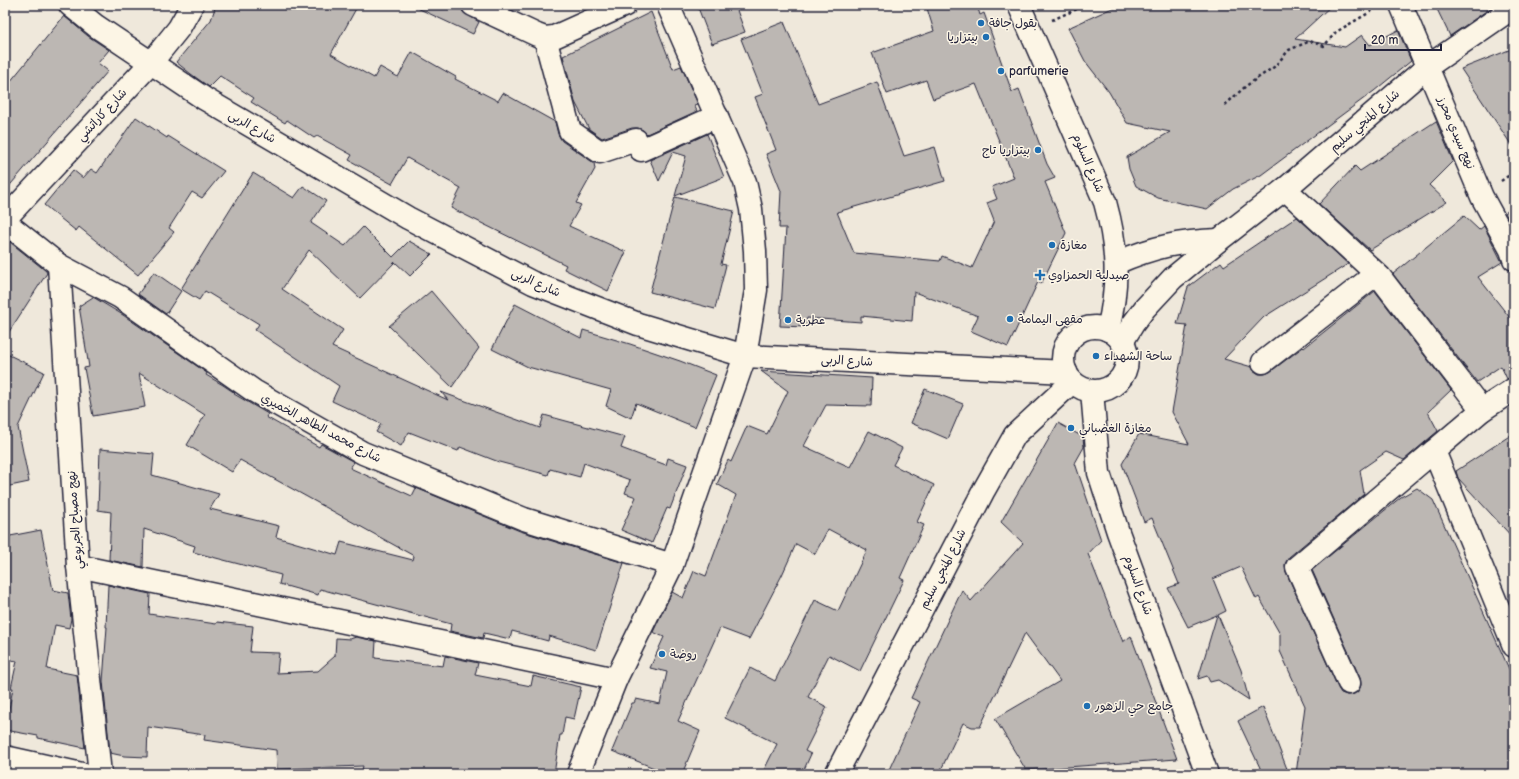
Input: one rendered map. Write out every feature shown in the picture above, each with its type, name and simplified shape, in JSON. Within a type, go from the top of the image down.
[{"type":"street","name":"شارع الربى","points":[[70,5],[96,26],[150,64],[205,99],[408,218],[532,283],[638,324],[745,356],[1069,377]]},
{"type":"street","name":"شارع كاراتشي","points":[[5,220],[150,64],[179,28],[192,5]]},
{"type":"street","points":[[473,5],[545,38],[554,37],[624,5]]},
{"type":"street","points":[[578,774],[616,679],[672,565],[745,356],[756,290],[755,251],[751,209],[745,182],[668,5]]},
{"type":"street","name":"شارع السلوم","points":[[1019,5],[1105,202],[1114,242],[1116,263],[1115,336]]},
{"type":"street","name":"نهج سيدي محرز","points":[[1401,5],[1482,197],[1511,250],[1514,259]]},
{"type":"street","name":"شارع المنجي سليم","points":[[1115,336],[1132,324],[1158,292],[1172,278],[1285,189],[1427,67],[1514,7]]},
{"type":"street","points":[[545,38],[570,131],[600,152],[636,140],[641,150],[716,116]]},
{"type":"street","points":[[1285,189],[1376,274],[1482,410]]},
{"type":"street","name":"شارع محمد الطاهر الخميري","points":[[5,220],[59,265],[120,297],[254,391],[363,454],[524,519],[672,565]]},
{"type":"street","points":[[1116,263],[1141,252],[1166,245],[1193,240],[1220,240]]},
{"type":"street","name":"نهج مصباح الجربوعي","points":[[59,265],[78,566],[100,774]]},
{"type":"street","points":[[1263,362],[1376,274]]},
{"type":"street","points":[[1097,327],[1115,336],[1126,351],[1127,361],[1125,371],[1120,380],[1112,387],[1102,390],[1092,391],[1081,388],[1069,377],[1064,362],[1065,351],[1069,341],[1076,333],[1097,327]]},
{"type":"street","name":"شارع المنجي سليم","points":[[836,774],[984,490],[1015,435],[1069,377]]},
{"type":"street","points":[[1349,683],[1297,567],[1482,410],[1514,389]]},
{"type":"street","name":"شارع السلوم","points":[[1092,391],[1099,473],[1118,532],[1208,774]]},
{"type":"street","points":[[1434,451],[1514,646]]},
{"type":"street","points":[[78,566],[616,679]]},
{"type":"street","points":[[5,757],[82,774]]},
{"type":"path","points":[[1030,30],[1086,5]]},
{"type":"path","points":[[1225,105],[1246,86],[1274,66],[1289,50],[1310,41],[1324,46],[1336,32],[1382,5]]},
{"type":"building","points":[[216,5],[358,5],[331,54],[374,78],[380,67],[398,77],[412,52],[456,77],[455,79],[498,101],[503,93],[555,122],[558,134],[562,141],[594,163],[595,169],[576,203],[581,205],[569,226],[626,252],[608,291],[564,269],[566,265],[451,208],[461,188],[407,158],[392,184],[349,160],[352,155],[317,136],[314,138],[287,120],[285,123],[251,102],[254,98],[220,76],[209,87],[191,74],[176,62],[211,20]]},
{"type":"building","points":[[411,5],[461,5],[463,12],[479,22],[473,34]]},
{"type":"building","points":[[697,5],[735,5],[745,32],[712,44]]},
{"type":"building","points":[[926,5],[977,5],[980,15],[984,13],[1012,92],[1019,89],[1047,164],[1055,178],[1045,182],[1066,233],[1041,284],[1038,282],[1008,347],[971,331],[978,316],[914,292],[912,321],[861,316],[861,322],[807,318],[806,327],[780,326],[786,228],[779,228],[781,191],[766,154],[776,150],[755,97],[763,94],[741,39],[784,22],[818,104],[877,82],[904,156],[935,147],[945,181],[837,212],[854,253],[940,261],[942,256],[972,268],[994,221],[987,203],[997,199],[992,187],[1014,178],[976,84],[933,99],[926,80],[887,94],[872,53],[934,31]]},
{"type":"building","points":[[1119,5],[1332,5],[1295,39],[1345,47],[1362,35],[1370,45],[1398,30],[1411,61],[1374,91],[1261,175],[1233,189],[1207,209],[1158,198],[1136,186],[1129,169],[1127,157],[1170,132],[1127,123],[1109,92],[1085,61],[1068,28]]},
{"type":"building","points":[[1435,5],[1495,5],[1450,36]]},
{"type":"building","points":[[651,12],[673,69],[681,66],[698,104],[694,105],[697,111],[647,134],[638,128],[632,128],[602,138],[589,129],[575,102],[563,56]]},
{"type":"building","points":[[64,16],[88,36],[109,50],[98,63],[108,71],[5,191],[5,88]]},
{"type":"building","points":[[1514,48],[1514,149],[1461,69]]},
{"type":"building","points":[[136,117],[167,138],[168,136],[224,171],[202,198],[192,192],[169,228],[174,232],[138,275],[79,227],[76,231],[44,205],[73,170],[83,178],[91,169],[97,173]]},
{"type":"building","points":[[1436,121],[1453,161],[1429,185],[1447,202],[1370,250],[1319,204],[1355,166],[1360,171]]},
{"type":"building","points":[[707,134],[724,177],[675,196],[686,156],[673,152],[659,181],[650,160]]},
{"type":"building","points":[[253,173],[294,198],[303,186],[326,201],[311,223],[345,246],[363,227],[393,257],[409,241],[432,254],[410,276],[395,262],[360,298],[309,250],[282,289],[343,330],[332,347],[448,400],[441,392],[540,428],[544,415],[625,437],[621,448],[666,465],[668,458],[687,465],[670,509],[667,508],[652,543],[621,530],[636,497],[625,493],[630,480],[584,463],[580,477],[550,469],[548,475],[499,462],[460,447],[458,451],[409,432],[401,446],[376,432],[381,424],[332,401],[339,386],[255,330],[259,324],[205,291],[199,300],[181,289]]},
{"type":"building","points":[[675,197],[734,211],[721,264],[726,265],[715,309],[650,292]]},
{"type":"building","points":[[1514,206],[1514,229],[1505,213]]},
{"type":"building","points":[[1464,216],[1479,230],[1484,226],[1502,262],[1478,277],[1514,323],[1514,377],[1507,379],[1501,366],[1477,382],[1393,274]]},
{"type":"building","points":[[1297,217],[1348,264],[1264,317],[1224,359],[1252,367],[1253,370],[1259,374],[1270,372],[1303,347],[1304,348],[1375,291],[1451,390],[1428,412],[1438,431],[1404,460],[1386,452],[1360,470],[1364,494],[1289,557],[1285,564],[1286,572],[1338,688],[1341,693],[1347,695],[1354,694],[1359,690],[1361,685],[1360,678],[1312,570],[1401,497],[1417,488],[1433,500],[1514,680],[1514,774],[1296,774],[1305,706],[1280,651],[1280,634],[1259,597],[1256,599],[1241,567],[1213,579],[1226,611],[1218,615],[1241,670],[1249,700],[1218,680],[1210,682],[1207,676],[1198,679],[1217,615],[1188,627],[1168,588],[1179,584],[1152,518],[1144,522],[1122,464],[1139,434],[1189,444],[1172,412],[1187,325],[1177,324],[1188,287],[1221,262],[1224,266]]},
{"type":"building","points":[[5,238],[47,273],[5,338]]},
{"type":"building","points":[[154,272],[181,291],[166,314],[138,294]]},
{"type":"building","points":[[431,291],[479,348],[452,387],[389,326]]},
{"type":"building","points":[[93,297],[123,315],[207,373],[206,375],[235,393],[234,394],[268,414],[266,417],[319,447],[321,444],[354,462],[350,468],[412,496],[416,488],[520,531],[624,563],[596,650],[549,636],[548,641],[512,631],[510,639],[484,633],[483,638],[450,631],[451,624],[320,589],[318,595],[279,584],[281,575],[193,552],[195,546],[144,529],[143,567],[109,560],[111,512],[98,510],[100,449],[154,454],[152,475],[219,494],[210,509],[279,526],[276,537],[337,555],[341,542],[413,560],[414,556],[240,460],[232,472],[187,445],[205,415],[139,373],[145,407],[93,416],[84,368],[89,367],[79,306]]},
{"type":"building","points":[[515,304],[581,338],[583,330],[630,344],[716,375],[695,427],[636,403],[631,418],[606,406],[611,390],[528,367],[492,349]]},
{"type":"building","points":[[5,353],[44,372],[18,427],[29,482],[5,487]]},
{"type":"building","points":[[761,371],[872,378],[871,406],[826,405],[804,446],[850,467],[869,431],[902,448],[893,465],[934,485],[917,522],[924,525],[900,578],[904,580],[860,671],[829,655],[808,697],[827,707],[805,751],[811,754],[802,774],[762,774],[777,744],[725,718],[750,668],[775,681],[815,600],[838,611],[867,550],[828,529],[815,554],[796,544],[749,639],[720,628],[678,721],[700,731],[682,774],[669,774],[612,751],[632,703],[634,703],[636,699],[660,704],[667,672],[650,668],[664,637],[653,632],[672,592],[683,598],[694,571],[706,576],[736,495],[717,484],[728,460],[731,462],[747,426],[767,434],[788,391]]},
{"type":"building","points":[[925,389],[963,404],[948,439],[911,423]]},
{"type":"building","points":[[1058,423],[1083,437],[1084,447],[1075,463],[1101,540],[1088,554],[1123,642],[1131,636],[1177,759],[1026,770],[995,719],[1060,681],[1025,633],[980,727],[972,727],[963,723],[939,774],[887,774],[920,702],[911,698],[962,590],[971,601],[1023,543],[1001,522]]},
{"type":"building","points":[[1514,433],[1514,539],[1458,478],[1456,471]]},
{"type":"building","points":[[41,530],[53,590],[68,593],[71,619],[69,628],[55,625],[47,669],[77,675],[85,748],[38,738],[38,736],[5,730],[13,688],[11,688],[17,661],[5,659],[5,537]]},
{"type":"building","points":[[108,585],[150,594],[149,614],[216,624],[217,622],[253,626],[250,652],[279,653],[277,673],[318,671],[335,656],[336,638],[350,639],[356,637],[376,641],[375,658],[443,666],[445,656],[478,663],[475,675],[531,686],[533,676],[581,687],[574,719],[565,717],[562,735],[560,735],[554,774],[361,774],[363,766],[277,769],[276,750],[204,740],[205,735],[148,727],[147,757],[124,756],[110,753],[103,681]]},
{"type":"building","points":[[1263,707],[1289,774],[1263,774],[1238,721]]},
{"type":"place","name":"بقول جافة","points":[[981,23]]},
{"type":"place","name":"بيتزاريا","points":[[986,37]]},
{"type":"place","name":"parfumerie","points":[[1001,71]]},
{"type":"place","name":"بيتزاريا تاج","points":[[1038,150]]},
{"type":"place","name":"مغازة","points":[[1052,245]]},
{"type":"place","name":"صيدلية الحمزاوي","points":[[1040,275]]},
{"type":"place","name":"مقهى اليمامة","points":[[1010,319]]},
{"type":"place","name":"عطرية","points":[[788,320]]},
{"type":"place","name":"ساحة الشهداء","points":[[1096,356]]},
{"type":"place","name":"مغازة الغضباني","points":[[1071,428]]},
{"type":"place","name":"روضة","points":[[662,654]]},
{"type":"place","name":"جامع حي الزهور","points":[[1087,706]]}]
